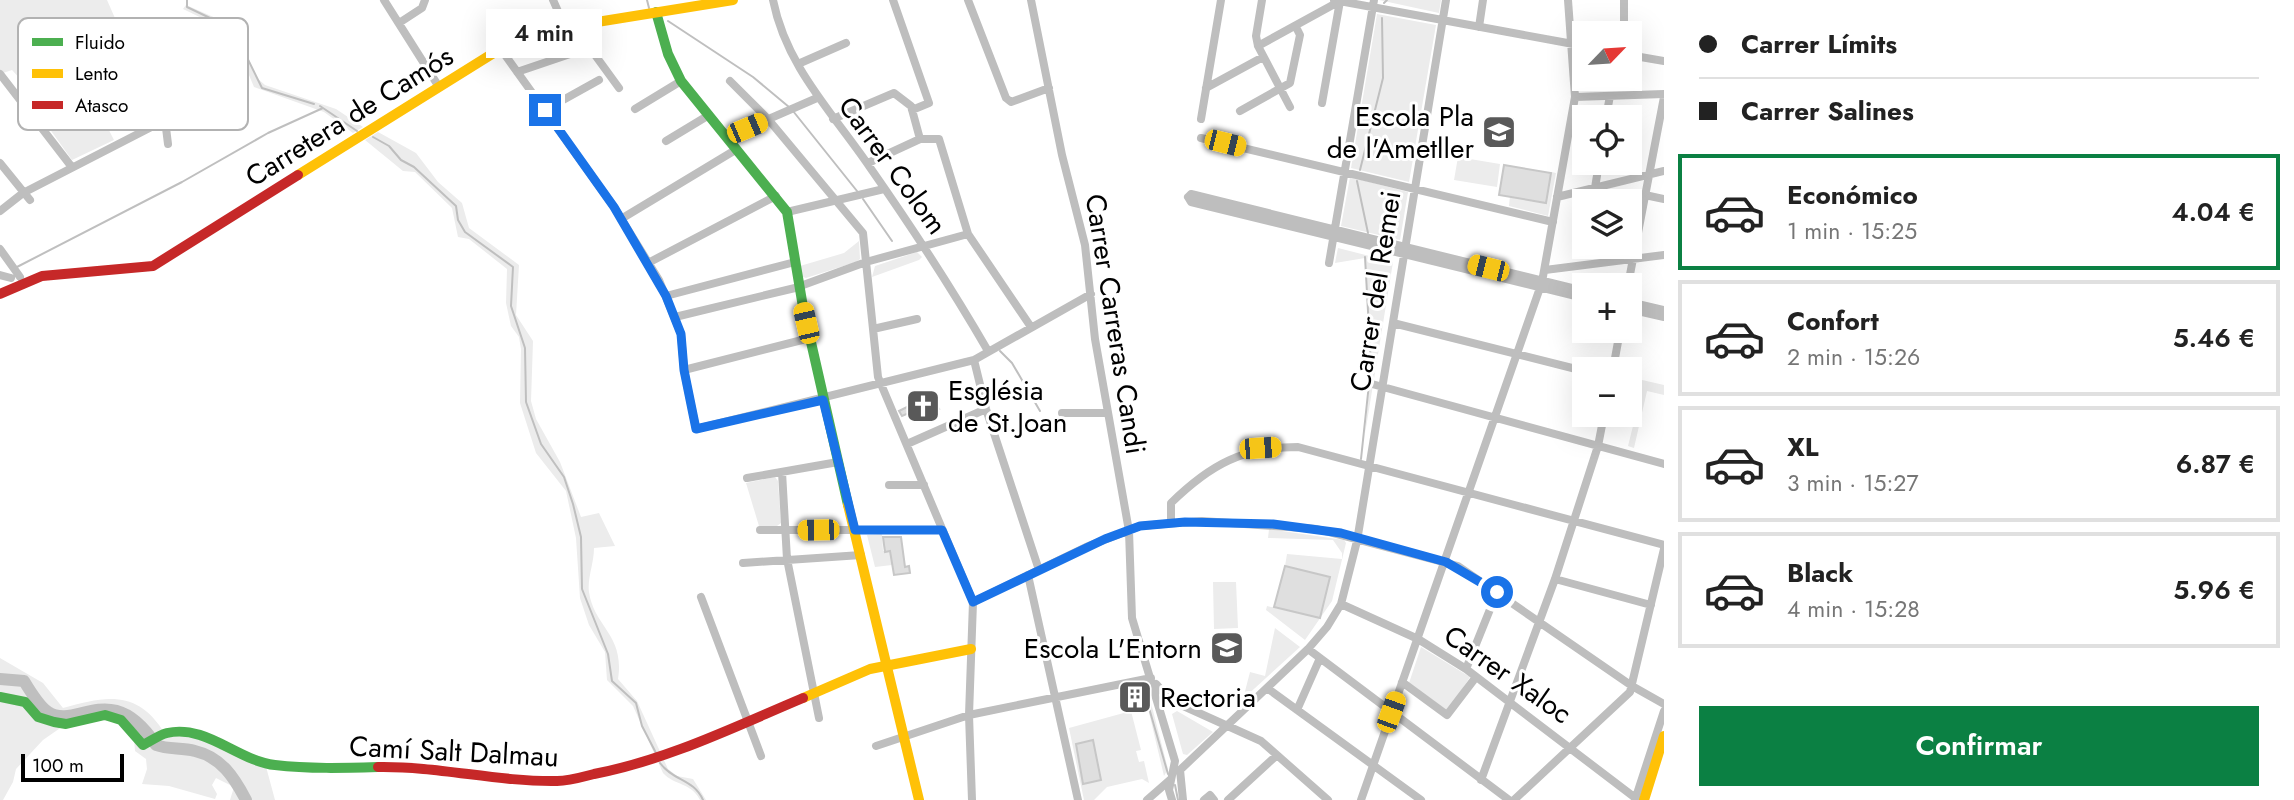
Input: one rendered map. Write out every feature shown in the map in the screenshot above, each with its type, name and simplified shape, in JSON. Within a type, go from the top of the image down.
[{"type":"street","points":[[384,0],[439,87]]},
{"type":"street","points":[[399,23],[422,8],[425,0]]},
{"type":"street","points":[[553,0],[565,27]]},
{"type":"street","name":"Carretera de Camós","points":[[0,294],[14,277],[153,266],[500,48],[530,34],[733,0]]},
{"type":"street","name":"Carrer Colom","points":[[773,0],[784,39],[817,98],[868,163],[925,248],[988,351]]},
{"type":"street","points":[[893,0],[929,103],[912,110]]},
{"type":"street","points":[[968,0],[1008,101],[1049,88]]},
{"type":"street","name":"Carrer Carreras Candi","points":[[1031,0],[1085,245],[1107,413],[1129,531],[1132,618],[1175,761]]},
{"type":"street","points":[[1201,118],[1221,0]]},
{"type":"street","points":[[1262,0],[1256,36],[1258,46],[1290,107]]},
{"type":"street","name":"Carrer del Remei","points":[[1185,765],[1308,649],[1327,627],[1341,604],[1357,538],[1446,0]]},
{"type":"street","points":[[1479,27],[1483,0]]},
{"type":"street","points":[[1258,46],[1296,27],[1337,1],[1373,4],[1572,44],[1568,0]]},
{"type":"street","points":[[1624,0],[1624,21]]},
{"type":"street","points":[[1322,103],[1337,1]]},
{"type":"street","points":[[1329,263],[1373,4]]},
{"type":"street","points":[[656,12],[668,54],[681,81],[787,212],[823,400],[919,800]]},
{"type":"street","points":[[590,24],[595,55],[619,88]]},
{"type":"street","points":[[1240,111],[1290,83],[1300,35],[1296,27]]},
{"type":"street","points":[[799,64],[846,43]]},
{"type":"street","points":[[500,48],[621,219],[666,296],[681,334],[684,370],[696,429],[881,386],[974,360],[1091,294]]},
{"type":"street","points":[[517,72],[576,52]]},
{"type":"street","points":[[1206,88],[1263,57]]},
{"type":"street","points":[[1642,57],[1664,61]]},
{"type":"street","points":[[0,74],[18,97]]},
{"type":"street","points":[[545,110],[598,79]]},
{"type":"street","points":[[635,109],[681,81]]},
{"type":"street","points":[[730,81],[768,119],[863,233],[881,386],[973,602],[969,715],[972,800]]},
{"type":"street","points":[[1361,800],[1541,285],[1575,91]]},
{"type":"street","points":[[833,119],[894,93],[911,106],[920,139]]},
{"type":"street","points":[[1575,97],[1664,95],[1630,273]]},
{"type":"street","points":[[1608,105],[1610,96]]},
{"type":"street","points":[[727,137],[817,98]]},
{"type":"street","points":[[666,141],[709,115]]},
{"type":"street","points":[[43,130],[71,166]]},
{"type":"street","points":[[0,211],[23,193],[71,166],[145,130]]},
{"type":"street","points":[[166,130],[168,144]]},
{"type":"street","points":[[1201,138],[1553,222]]},
{"type":"street","points":[[868,163],[920,139],[939,139],[968,234],[1031,327]]},
{"type":"street","points":[[621,219],[737,149]]},
{"type":"street","points":[[0,163],[30,201]]},
{"type":"street","points":[[1557,197],[1664,170]]},
{"type":"street","points":[[1595,188],[1597,175]]},
{"type":"street","points":[[787,212],[884,189]]},
{"type":"street","points":[[1334,234],[1191,194],[1188,197],[1191,202],[1405,251],[1572,294]]},
{"type":"street","points":[[1645,195],[1664,199]]},
{"type":"street","points":[[648,263],[776,196]]},
{"type":"street","points":[[675,317],[799,285],[866,262],[916,247],[925,248],[968,234]]},
{"type":"street","points":[[0,249],[14,277]]},
{"type":"street","points":[[1545,270],[1664,255]]},
{"type":"street","points":[[666,296],[795,262]]},
{"type":"street","points":[[1541,285],[1572,289]]},
{"type":"street","points":[[1642,305],[1664,310]]},
{"type":"street","points":[[1642,312],[1664,317]]},
{"type":"street","points":[[873,329],[917,319]]},
{"type":"street","points":[[1393,323],[1572,367]]},
{"type":"street","points":[[684,370],[810,338]]},
{"type":"street","points":[[974,360],[986,409],[1039,569]]},
{"type":"street","points":[[1372,384],[1664,464]]},
{"type":"street","points":[[907,444],[986,409]]},
{"type":"street","points":[[1062,413],[1107,413]]},
{"type":"street","points":[[1481,780],[1556,579],[1602,427]]},
{"type":"street","points":[[1171,523],[1171,503],[1210,470],[1260,448],[1298,447],[1664,547],[1632,686],[1573,748],[1514,800],[1481,780],[1308,649]]},
{"type":"street","points":[[747,478],[838,462]]},
{"type":"street","points":[[782,472],[787,559],[819,718]]},
{"type":"street","points":[[889,485],[924,485]]},
{"type":"street","points":[[973,602],[1039,569],[1140,526],[1171,523],[1273,524],[1357,538],[1446,562],[1497,592],[1632,686],[1664,704]]},
{"type":"street","points":[[760,530],[942,530]]},
{"type":"street","points":[[743,563],[861,555]]},
{"type":"street","points":[[1028,575],[1078,800]]},
{"type":"street","points":[[1556,579],[1664,603]]},
{"type":"street","points":[[1466,669],[1497,592]]},
{"type":"street","points":[[701,597],[761,755]]},
{"type":"street","name":"Carrer Xaloc","points":[[1341,604],[1418,639],[1466,669],[1638,800]]},
{"type":"street","name":"Camí Salt Dalmau","points":[[0,697],[25,702],[38,717],[54,722],[66,724],[105,715],[121,720],[145,744],[164,735],[190,733],[209,738],[249,759],[265,764],[325,768],[419,766],[527,783],[594,777],[660,757],[748,722],[814,691],[886,666],[971,649]]},
{"type":"street","points":[[1297,710],[1320,657]]},
{"type":"street","points":[[1402,682],[1447,715],[1476,677]]},
{"type":"street","points":[[876,746],[969,715],[1151,678],[1161,692],[1179,705],[1261,741],[1320,798]]},
{"type":"street","points":[[1266,688],[1421,800]]},
{"type":"street","points":[[1161,712],[1179,705]]},
{"type":"street","points":[[1638,800],[1664,712]]},
{"type":"street","points":[[1638,800],[1664,736]]},
{"type":"street","points":[[1650,800],[1664,745]]},
{"type":"street","points":[[1659,766],[1664,751]]},
{"type":"street","points":[[1228,800],[1278,755]]},
{"type":"street","points":[[1147,800],[1172,781],[1185,765],[1175,761],[1172,781],[1172,800]]},
{"type":"street","points":[[1172,781],[1184,798]]},
{"type":"street","points":[[1204,800],[1209,795],[1214,800]]},
{"type":"shaded area","points":[[0,0],[107,0],[115,18],[18,18],[18,77],[12,70],[3,73],[0,70]]},
{"type":"shaded area","points":[[1379,0],[1441,0],[1439,13]]},
{"type":"shaded area","points":[[186,5],[216,18],[202,18],[183,9]]},
{"type":"shaded area","points":[[1377,14],[1436,25],[1409,182],[1351,168]]},
{"type":"shaded area","points":[[248,58],[257,78],[265,85],[336,109],[363,127],[353,133],[324,112],[254,87],[248,73]]},
{"type":"shaded area","points":[[50,130],[109,130],[114,140],[72,160]]},
{"type":"shaded area","points":[[378,132],[416,153],[438,182],[462,203],[469,228],[519,265],[516,315],[533,341],[531,401],[536,419],[560,462],[581,517],[599,513],[615,546],[594,548],[589,592],[592,604],[617,652],[618,679],[637,701],[668,769],[677,776],[693,779],[706,800],[700,800],[688,787],[663,773],[633,706],[607,680],[605,652],[589,625],[580,598],[576,538],[566,491],[536,453],[520,403],[521,349],[519,337],[511,326],[506,303],[507,269],[469,239],[458,237],[452,208],[415,172],[403,171],[365,140]]},
{"type":"shaded area","points":[[1458,157],[1500,164],[1497,187],[1454,180]]},
{"type":"shaded area","points":[[1551,172],[1556,173],[1548,216],[1509,206],[1510,196],[1546,202]]},
{"type":"shaded area","points":[[1350,177],[1408,192],[1400,240],[1341,226]]},
{"type":"shaded area","points":[[859,241],[860,259],[856,262],[806,278],[801,276],[800,266],[844,253]]},
{"type":"shaded area","points":[[1338,248],[1393,262],[1365,434],[1371,365],[1365,258],[1335,263]]},
{"type":"shaded area","points":[[917,252],[922,257],[919,260],[872,277],[875,266]]},
{"type":"shaded area","points":[[1642,380],[1664,385],[1664,395],[1647,391],[1642,413]]},
{"type":"shaded area","points":[[1633,427],[1639,427],[1634,448],[1628,446]]},
{"type":"shaded area","points":[[775,477],[778,481],[781,523],[777,526],[759,526],[746,483]]},
{"type":"shaded area","points":[[1269,529],[1344,540],[1346,543],[1332,601],[1305,640],[1266,610],[1267,606],[1320,618],[1330,577],[1285,566],[1287,554],[1342,559],[1342,553],[1333,540],[1268,538]]},
{"type":"shaded area","points":[[882,534],[883,551],[890,551],[892,565],[875,567],[867,535]]},
{"type":"shaded area","points":[[1213,582],[1236,582],[1238,628],[1214,629]]},
{"type":"shaded area","points":[[1275,628],[1300,647],[1243,699],[1250,672],[1265,676]]},
{"type":"shaded area","points":[[1421,647],[1470,677],[1448,711],[1409,683]]},
{"type":"shaded area","points":[[0,658],[43,683],[63,708],[107,699],[132,703],[155,719],[165,734],[178,732],[265,763],[275,800],[230,800],[234,787],[216,778],[212,785],[217,794],[215,799],[169,786],[142,784],[147,769],[146,759],[135,751],[134,739],[118,722],[102,720],[66,724],[43,740],[16,769],[13,782],[3,800],[0,800]]},
{"type":"shaded area","points":[[1150,699],[1168,769],[1164,776],[1146,700]]},
{"type":"shaded area","points":[[1131,711],[1141,750],[1136,751],[1139,762],[1144,761],[1149,783],[1142,779],[1107,787],[1094,800],[1084,800],[1069,728]]},
{"type":"shaded area","points":[[1177,711],[1213,732],[1187,755],[1183,754],[1172,714]]},
{"type":"building","points":[[1504,165],[1551,173],[1546,203],[1499,195]]},
{"type":"building","name":"Església de St.Joan","points":[[929,396],[939,409],[915,421],[911,412],[902,416],[899,411]]},
{"type":"building","points":[[883,537],[901,537],[905,567],[909,566],[910,573],[894,575],[890,551],[885,552]]},
{"type":"building","points":[[1285,566],[1330,577],[1320,618],[1274,607]]},
{"type":"building","name":"Rectoria","points":[[1139,687],[1143,707],[1132,710],[1128,689]]},
{"type":"building","points":[[1093,740],[1101,780],[1083,784],[1076,744]]},
{"type":"waterway","points":[[187,0],[187,7],[210,18]]},
{"type":"waterway","points":[[647,0],[649,8]]},
{"type":"waterway","points":[[1384,3],[1387,0]]},
{"type":"waterway","points":[[1360,170],[1383,78],[1382,18]]},
{"type":"waterway","points":[[668,21],[753,77],[789,107]]},
{"type":"waterway","points":[[248,60],[262,88],[314,104]]},
{"type":"waterway","points":[[320,106],[357,131]]},
{"type":"waterway","points":[[15,268],[182,182],[268,133],[323,108]]},
{"type":"waterway","points":[[793,111],[857,191]]},
{"type":"waterway","points":[[373,137],[389,146],[401,160],[414,167],[456,206],[458,220],[465,232],[513,267],[511,306],[525,348],[526,402],[541,444],[564,477],[573,504],[581,537],[582,589],[608,654],[612,681],[636,703],[642,726],[656,753]]},
{"type":"waterway","points":[[1357,181],[1368,233]]},
{"type":"waterway","points":[[863,199],[892,241]]},
{"type":"waterway","points":[[1361,459],[1371,365],[1365,257]]},
{"type":"waterway","points":[[1000,351],[1012,363],[1040,411]]},
{"type":"waterway","points":[[0,679],[24,681],[41,706],[59,716],[96,710],[124,714],[140,725],[156,745],[190,750],[212,758],[237,783],[246,800]]},
{"type":"waterway","points":[[1147,701],[1168,774]]},
{"type":"waterway","points":[[660,763],[694,788],[703,800]]},
{"type":"waterway","points":[[1175,785],[1178,800]]},
{"type":"traffic: fast","points":[[656,12],[668,54],[681,81],[787,212],[803,307],[848,505]]},
{"type":"traffic: fast","points":[[0,697],[25,702],[38,717],[54,722],[66,724],[105,715],[121,720],[143,745],[164,734],[181,732],[209,738],[248,757],[275,765],[314,768],[378,767]]},
{"type":"traffic: slow","points":[[298,175],[516,39],[560,28],[733,0]]},
{"type":"traffic: slow","points":[[848,505],[919,800]]},
{"type":"traffic: slow","points":[[803,698],[870,669],[971,649]]},
{"type":"traffic: slow","points":[[1644,800],[1664,736]]},
{"type":"traffic: jam","points":[[0,294],[42,276],[153,266],[298,175]]},
{"type":"traffic: jam","points":[[378,767],[535,781],[571,780],[674,751],[803,698]]},
{"type":"place","name":"Escola Pla de l'Ametller","points":[[1499,132]]},
{"type":"place","name":"Església de St.Joan","points":[[923,406]]},
{"type":"place","name":"Escola L'Entorn","points":[[1227,648]]},
{"type":"place","name":"Rectoria","points":[[1135,697]]},
{"type":"route","points":[[545,110],[614,207],[659,280],[681,334],[685,356],[684,370],[696,429],[702,430],[823,400],[855,530],[942,530],[973,602],[1105,539],[1140,526],[1185,522],[1273,524],[1341,533],[1458,566],[1497,592]]}]
